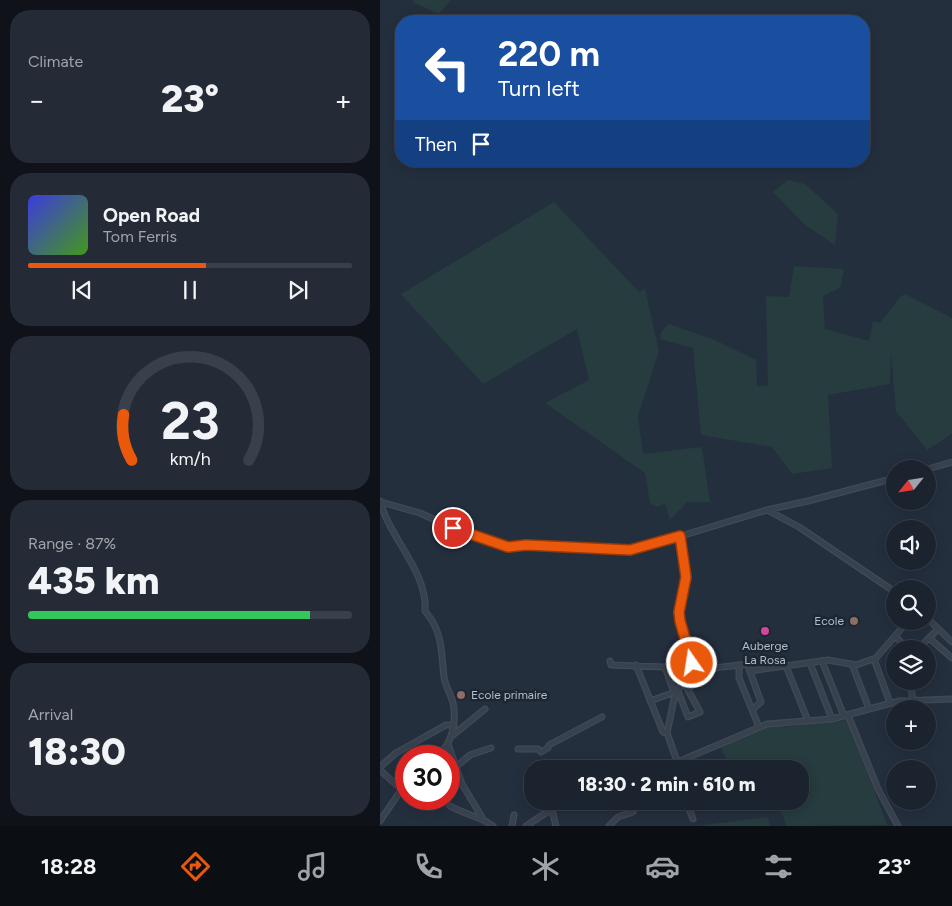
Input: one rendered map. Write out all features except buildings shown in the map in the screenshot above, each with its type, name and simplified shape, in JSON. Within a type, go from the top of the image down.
[{"type":"street","points":[[936,467],[952,462]]},
{"type":"street","points":[[380,501],[420,513],[450,527],[508,547],[526,545],[630,550],[700,532],[724,522],[767,510],[808,502],[886,480]]},
{"type":"street","points":[[380,501],[385,516],[422,584],[426,598],[425,611],[435,623],[444,656],[445,681],[453,704],[453,735]]},
{"type":"street","points":[[767,510],[799,527],[886,586]]},
{"type":"street","points":[[677,760],[667,733],[676,691],[692,663],[679,612],[686,577],[680,536]]},
{"type":"street","points":[[952,642],[938,629],[929,638],[952,658]]},
{"type":"street","points":[[750,670],[822,661],[856,665],[874,659],[900,630]]},
{"type":"street","points":[[895,636],[899,640]]},
{"type":"street","points":[[874,659],[889,700]]},
{"type":"street","points":[[610,661],[612,664],[665,667],[688,717],[700,712],[683,681]]},
{"type":"street","points":[[822,661],[878,789],[898,826]]},
{"type":"street","points":[[810,662],[832,719]]},
{"type":"street","points":[[688,671],[747,664],[761,702],[752,710]]},
{"type":"street","points":[[852,664],[869,709]]},
{"type":"street","points":[[636,665],[663,732],[667,733]]},
{"type":"street","points":[[739,665],[740,678],[760,727]]},
{"type":"street","points":[[786,666],[808,721]]},
{"type":"street","points":[[650,701],[676,691]]},
{"type":"street","points":[[932,700],[952,699]]},
{"type":"street","points":[[679,760],[767,724],[832,719],[886,704]]},
{"type":"street","points":[[448,744],[453,735],[485,708]]},
{"type":"street","points":[[518,749],[538,749],[541,752],[548,748],[548,744],[602,717]]},
{"type":"street","points":[[395,783],[380,769],[396,753],[446,725],[453,725]]},
{"type":"street","points":[[460,763],[470,755],[491,748]]},
{"type":"street","points":[[460,777],[462,784],[484,819],[493,826]]},
{"type":"street","points":[[380,821],[395,798]]},
{"type":"street","points":[[457,810],[470,817],[484,819]]},
{"type":"street","points":[[526,826],[552,810],[556,826]]},
{"type":"street","points":[[690,810],[693,819]]},
{"type":"street","points":[[609,826],[618,817],[633,812]]},
{"type":"street","points":[[512,826],[514,815]]},
{"type":"street","points":[[538,819],[539,826]]},
{"type":"green space","points":[[414,0],[451,0],[439,14],[412,2]]},
{"type":"green space","points":[[788,180],[805,184],[838,214],[835,245],[805,225],[773,192]]},
{"type":"green space","points":[[554,202],[639,292],[645,289],[659,351],[638,416],[643,454],[702,447],[710,502],[687,502],[670,520],[665,503],[658,507],[650,503],[645,473],[545,403],[589,380],[577,329],[483,384],[401,294]]},
{"type":"green space","points":[[794,266],[844,269],[840,288],[823,296],[825,329],[869,341],[873,321],[880,323],[900,297],[905,294],[952,318],[952,434],[927,450],[896,411],[891,354],[890,384],[828,395],[832,468],[792,474],[772,447],[701,435],[693,348],[660,339],[661,332],[669,324],[715,340],[756,360],[757,386],[768,386],[766,296],[789,297]]},
{"type":"green space","points":[[848,720],[887,825],[787,826],[780,810],[809,810],[809,760],[727,760],[719,744],[767,724],[779,723],[784,727]]},
{"type":"green space","points":[[768,817],[770,826],[696,826]]},
{"type":"place","name":"Ecole","points":[[854,621]]},
{"type":"place","name":"Auberge La Rosa","points":[[765,631]]},
{"type":"place","name":"Ecole primaire","points":[[461,695]]},
{"type":"route","points":[[453,528],[499,546],[508,547],[526,545],[630,550],[680,536],[686,577],[679,612],[692,663]]}]
